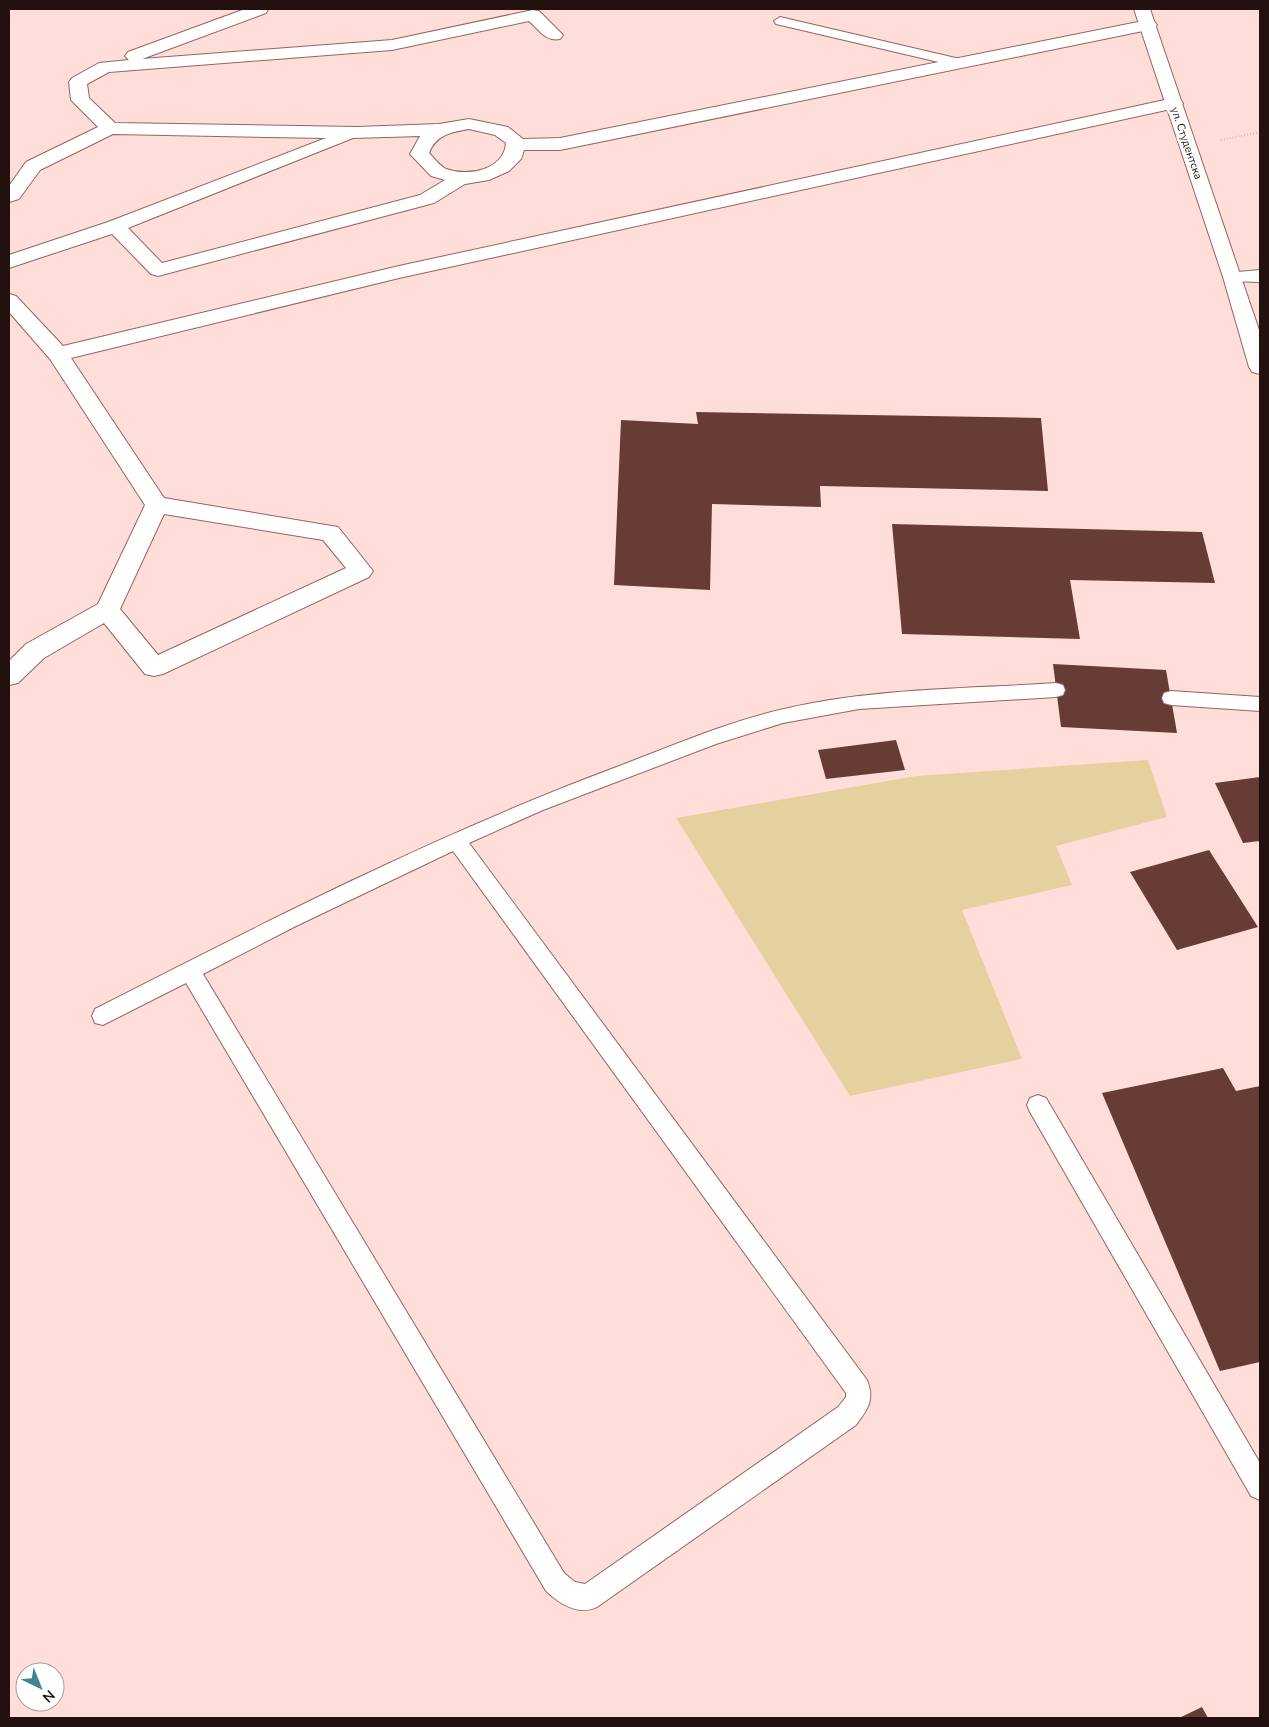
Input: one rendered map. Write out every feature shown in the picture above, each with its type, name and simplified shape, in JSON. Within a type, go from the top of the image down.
[{"type":"street","points":[[110,128],[80,100],[78,82],[105,67],[260,9]]},
{"type":"street","points":[[105,67],[392,45],[533,15],[554,35]]},
{"type":"street","points":[[517,145],[560,144],[960,63],[1145,17]]},
{"type":"street","name":"ул. Студентска","points":[[1145,17],[1233,276],[1260,367]]},
{"type":"street","points":[[58,354],[399,272],[1174,103]]},
{"type":"street","points":[[9,196],[12,195],[33,166],[110,128],[357,133],[439,130],[469,124],[486,125],[500,129],[511,136],[517,145],[516,156],[498,172],[482,176],[461,178],[438,173],[427,166],[419,154],[423,142],[439,130]]},
{"type":"street","points":[[9,262],[115,226],[357,133]]},
{"type":"street","points":[[115,226],[158,270],[427,199],[461,178]]},
{"type":"street","points":[[1233,276],[1260,276]]},
{"type":"street","points":[[9,300],[58,354],[157,505],[330,533],[360,571],[154,667],[107,610]]},
{"type":"street","points":[[9,676],[35,651],[107,610],[157,505]]},
{"type":"lane","points":[[780,22],[960,63]]},
{"type":"lane","points":[[103,1016],[349,890],[456,840],[632,767],[710,739],[783,716],[859,702],[1056,690]]},
{"type":"lane","points":[[1170,698],[1260,704]]},
{"type":"lane","points":[[190,971],[556,1582],[569,1594],[588,1598],[847,1416],[859,1401],[858,1389],[456,840]]},
{"type":"lane","points":[[1038,1105],[1260,1487]]},
{"type":"path","points":[[1189,147],[1260,132]]},
{"type":"shaded area","points":[[1148,760],[1167,817],[1056,846],[1072,885],[962,910],[1022,1059],[850,1096],[676,818],[916,776]]},
{"type":"building","points":[[696,412],[1041,418],[1048,491],[820,486],[821,507],[712,504],[710,590],[614,585],[621,420],[698,424]]},
{"type":"building","points":[[892,524],[1202,532],[1215,583],[1070,580],[1080,639],[902,634]]},
{"type":"building","points":[[1053,664],[1166,670],[1177,733],[1061,727]]},
{"type":"building","points":[[896,740],[905,770],[826,779],[818,750]]},
{"type":"building","points":[[1260,777],[1260,841],[1243,843],[1215,783]]},
{"type":"building","points":[[1209,850],[1258,927],[1177,950],[1130,872]]},
{"type":"building","points":[[1223,1068],[1236,1091],[1260,1086],[1260,1362],[1220,1371],[1102,1093]]},
{"type":"building","points":[[1202,1707],[1208,1718],[1179,1718]]}]
